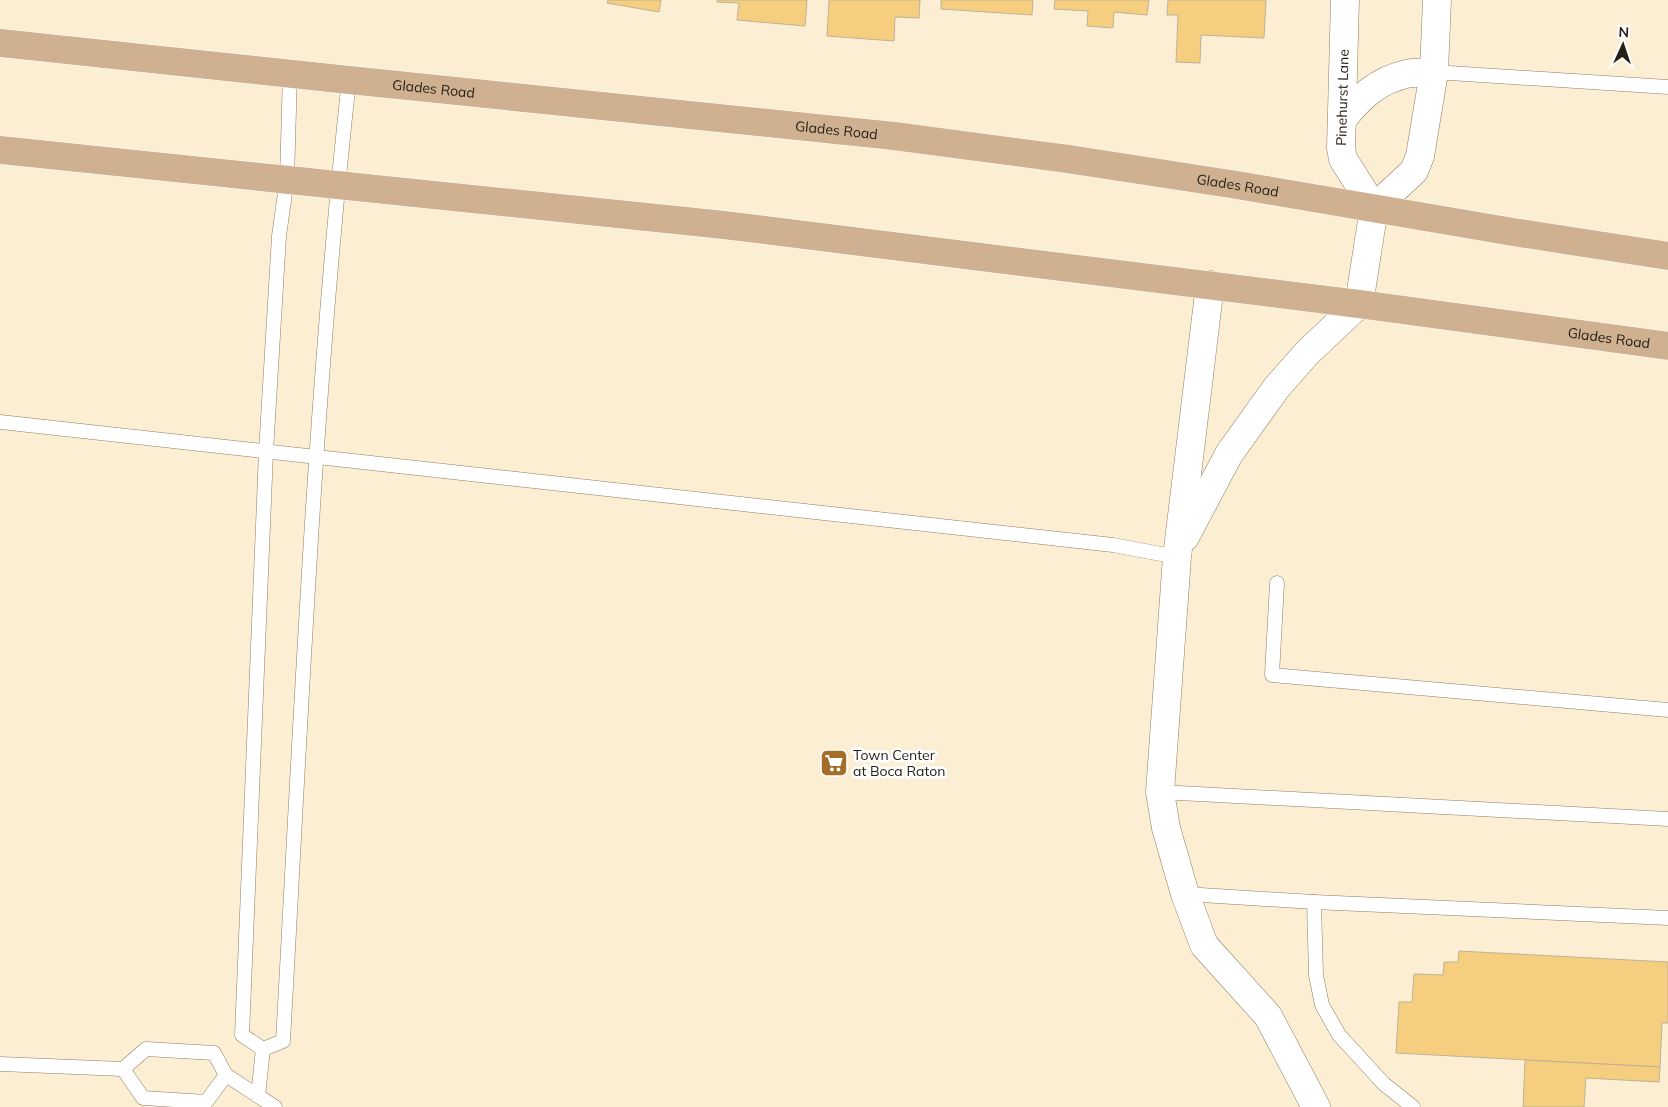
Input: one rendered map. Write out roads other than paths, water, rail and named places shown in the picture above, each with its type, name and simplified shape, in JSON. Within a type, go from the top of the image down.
[{"type":"main road","name":"Glades Road","points":[[0,43],[894,136],[1086,162],[1668,256]]},
{"type":"main road","name":"Glades Road","points":[[0,150],[724,225],[1359,304],[1668,346]]},
{"type":"street","name":"Pinehurst Lane","points":[[1346,0],[1341,148],[1343,159],[1374,208]]},
{"type":"street","points":[[1177,557],[1191,524],[1229,454],[1258,413],[1277,387],[1308,352],[1359,304],[1374,208],[1414,171],[1420,156],[1434,72],[1437,0]]},
{"type":"street","points":[[1342,120],[1358,100],[1377,85],[1406,74],[1434,72]]},
{"type":"street","points":[[1210,285],[1177,557],[1160,792],[1166,828],[1204,945],[1268,1016],[1316,1107]]},
{"type":"lane","points":[[1434,72],[1668,87]]},
{"type":"lane","points":[[263,1049],[242,1035],[266,452],[279,236],[287,179],[290,74]]},
{"type":"lane","points":[[263,1049],[283,1041],[316,456],[348,80]]},
{"type":"lane","points":[[0,422],[1104,544],[1177,557]]},
{"type":"lane","points":[[1277,583],[1272,675],[1668,710]]},
{"type":"lane","points":[[1160,792],[1668,818]]},
{"type":"lane","points":[[1186,894],[1314,902],[1668,918]]},
{"type":"lane","points":[[1314,902],[1316,975],[1322,1006],[1339,1035],[1384,1084],[1413,1107]]},
{"type":"lane","points":[[0,1064],[123,1069],[146,1049],[214,1053],[226,1074],[275,1107]]},
{"type":"lane","points":[[258,1096],[263,1049]]},
{"type":"lane","points":[[123,1069],[144,1098],[155,1103],[206,1102],[226,1074]]},
{"type":"place","name":"Town Center at Boca Raton","points":[[834,763]]}]
